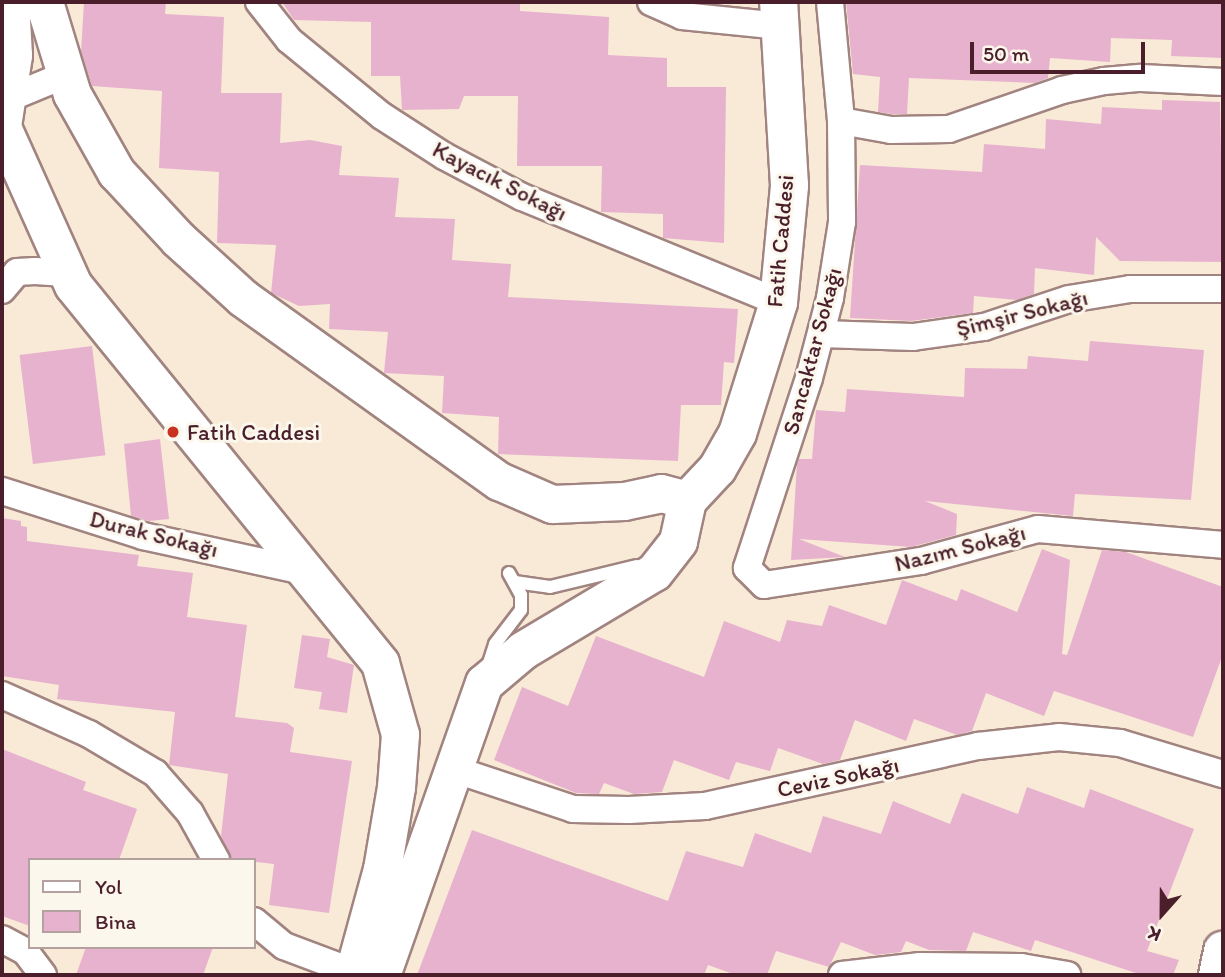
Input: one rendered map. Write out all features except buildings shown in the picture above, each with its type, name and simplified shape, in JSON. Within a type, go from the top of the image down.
[{"type":"main road","points":[[10,2],[13,55],[2,114],[73,285],[380,663],[400,734],[382,869],[372,974]]},
{"type":"main road","points":[[44,2],[65,75],[116,172],[178,239],[243,298],[499,481],[552,504],[624,501],[662,493],[687,500],[678,541],[635,586],[523,650],[484,683],[372,974]]},
{"type":"main road","name":"Fatih Caddesi","points":[[687,500],[717,468],[737,433],[778,302],[789,185],[779,14]]},
{"type":"main road","points":[[398,751],[418,766],[453,769]]},
{"type":"main road","points":[[1218,975],[1223,951]]},
{"type":"street","name":"Kayacık Sokağı","points":[[259,2],[289,40],[382,116],[444,156],[522,197],[778,302]]},
{"type":"street","points":[[651,2],[682,16],[779,14]]},
{"type":"street","name":"Sancaktar Sokağı","points":[[747,568],[821,334],[842,222],[841,121],[831,2]]},
{"type":"street","points":[[2,114],[65,75]]},
{"type":"street","points":[[841,121],[891,130],[949,129],[1062,90],[1104,81],[1142,78],[1223,82]]},
{"type":"street","points":[[2,289],[17,272],[61,273],[73,285]]},
{"type":"street","name":"Şimşir Sokağı","points":[[821,334],[913,337],[984,327],[1069,299],[1130,289],[1223,289]]},
{"type":"street","name":"Durak Sokağı","points":[[2,491],[143,536],[308,572]]},
{"type":"street","name":"Nazım Sokağı","points":[[747,568],[764,585],[921,562],[1038,529],[1223,545]]},
{"type":"street","points":[[2,695],[89,734],[155,773],[190,813],[215,858]]},
{"type":"street","name":"Ceviz Sokağı","points":[[453,769],[573,809],[629,810],[705,806],[978,746],[1059,737],[1120,743],[1223,774]]},
{"type":"street","points":[[256,923],[284,946],[372,974]]},
{"type":"street","points":[[2,939],[25,951],[43,975]]},
{"type":"street","points":[[842,975],[920,966],[1021,967],[1067,975]]},
{"type":"lane","points":[[484,683],[495,643],[521,610],[512,578],[551,587],[667,555]]},
{"type":"place","name":"Fatih Caddesi","points":[[173,432]]}]
